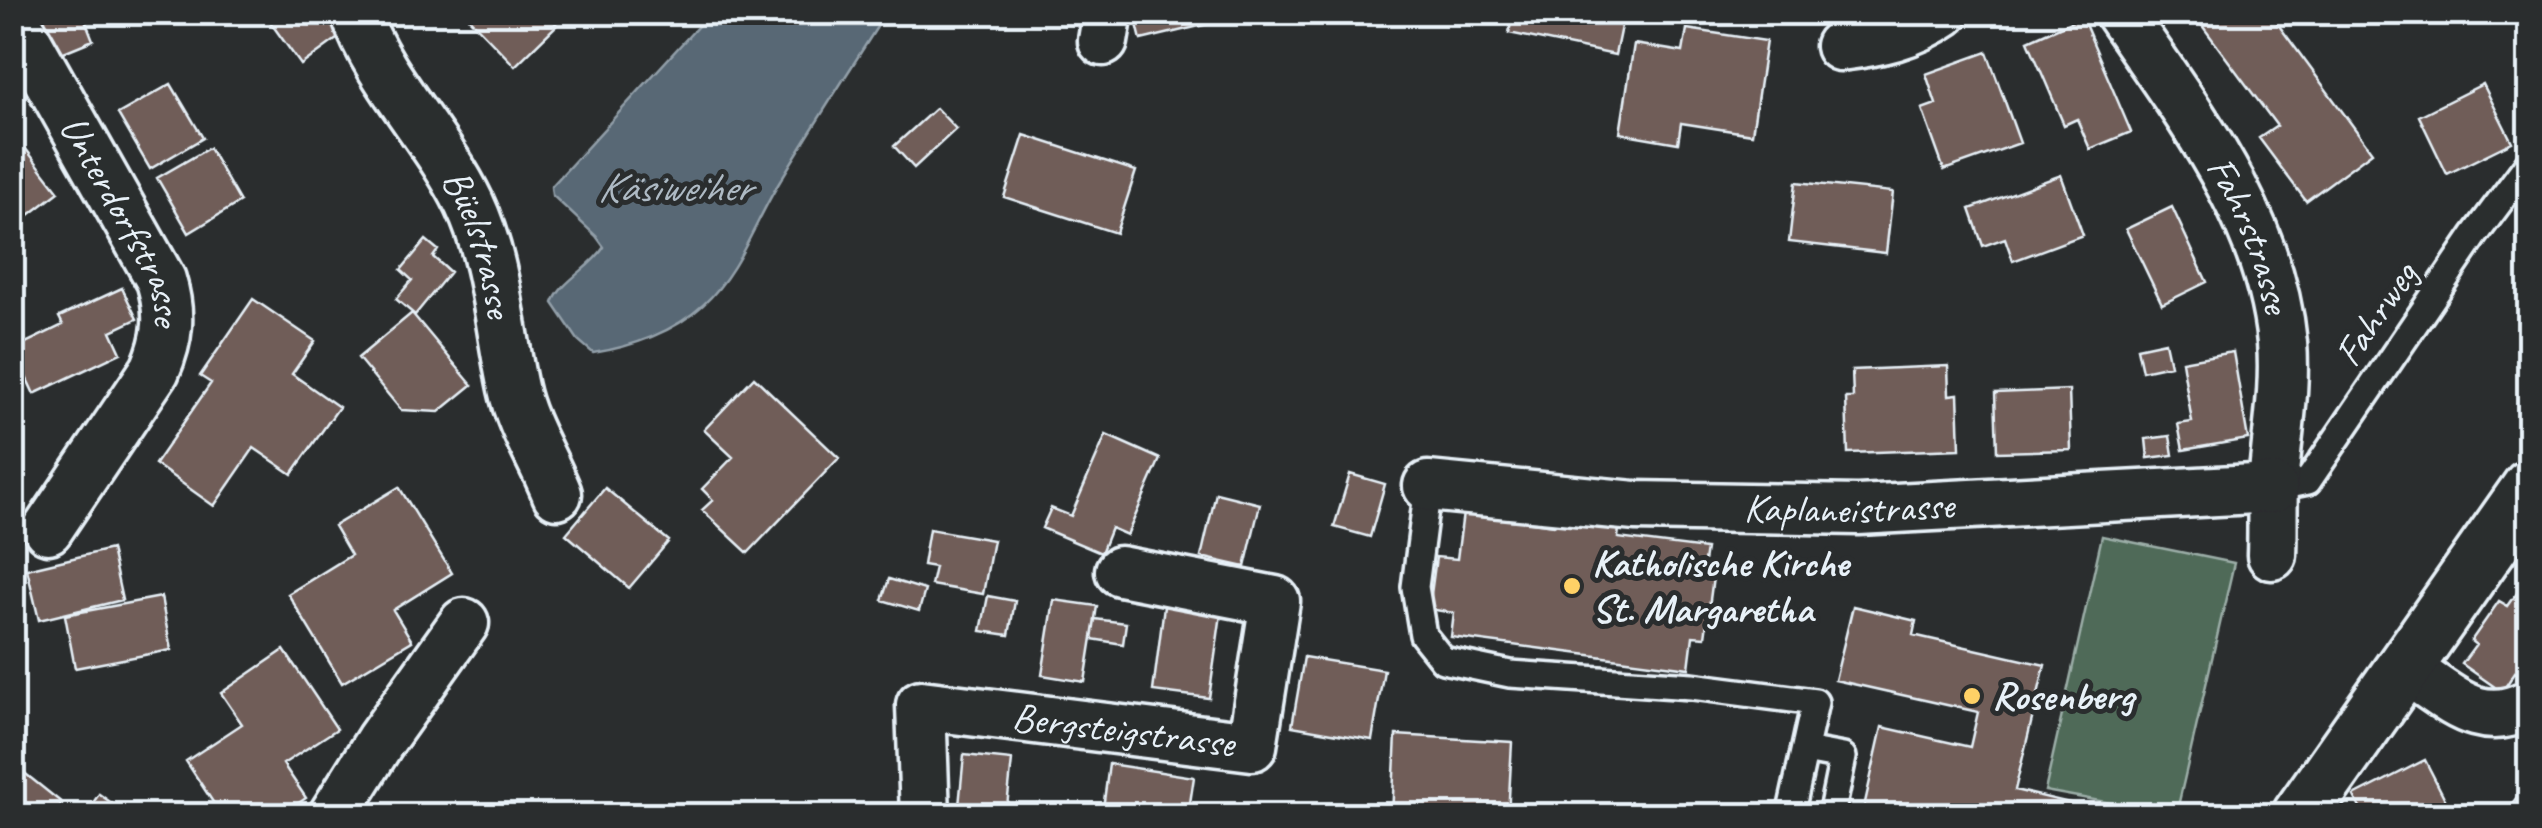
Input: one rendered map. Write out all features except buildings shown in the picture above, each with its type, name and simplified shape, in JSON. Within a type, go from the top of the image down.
[{"type":"street","name":"Büelstrasse","points":[[355,12],[383,65],[446,161],[483,236],[491,260],[513,390],[521,418],[556,494]]},
{"type":"street","points":[[1840,46],[1920,29],[1944,12]]},
{"type":"street","name":"Fahrstrasse","points":[[2118,12],[2197,128],[2260,244],[2275,297],[2282,345],[2272,555]]},
{"type":"street","name":"Unterdorfstrasse","points":[[12,15],[161,280],[169,322],[155,370],[48,529]]},
{"type":"street","name":"Kaplaneistrasse","points":[[1428,486],[1635,506],[1858,510],[2273,488]]},
{"type":"street","points":[[2300,816],[2530,488]]},
{"type":"street","name":"Bergsteigstrasse","points":[[925,816],[921,705],[1252,746],[1275,601],[1120,571]]},
{"type":"street","points":[[333,816],[380,741],[464,623]]},
{"type":"street","points":[[2406,668],[2466,710],[2489,716],[2530,704]]},
{"type":"lane","name":"Fahrweg","points":[[2273,488],[2308,481],[2530,161]]},
{"type":"lane","points":[[1428,486],[1415,587],[1423,635],[1443,660],[1510,674],[1692,686],[1815,702],[1790,816]]},
{"type":"lane","points":[[1804,750],[1844,756],[1831,816]]},
{"type":"green space","points":[[2102,536],[2234,563],[2176,815],[2045,791]]},
{"type":"water","name":"Käsiweiher","points":[[710,13],[886,13],[715,292],[692,315],[666,330],[623,347],[593,353],[578,340],[553,303],[604,247],[552,195],[551,187]]},
{"type":"place","name":"Katholische Kirche St. Margaretha","points":[[1572,586]]},
{"type":"place","name":"Rosenberg","points":[[1972,696]]}]
